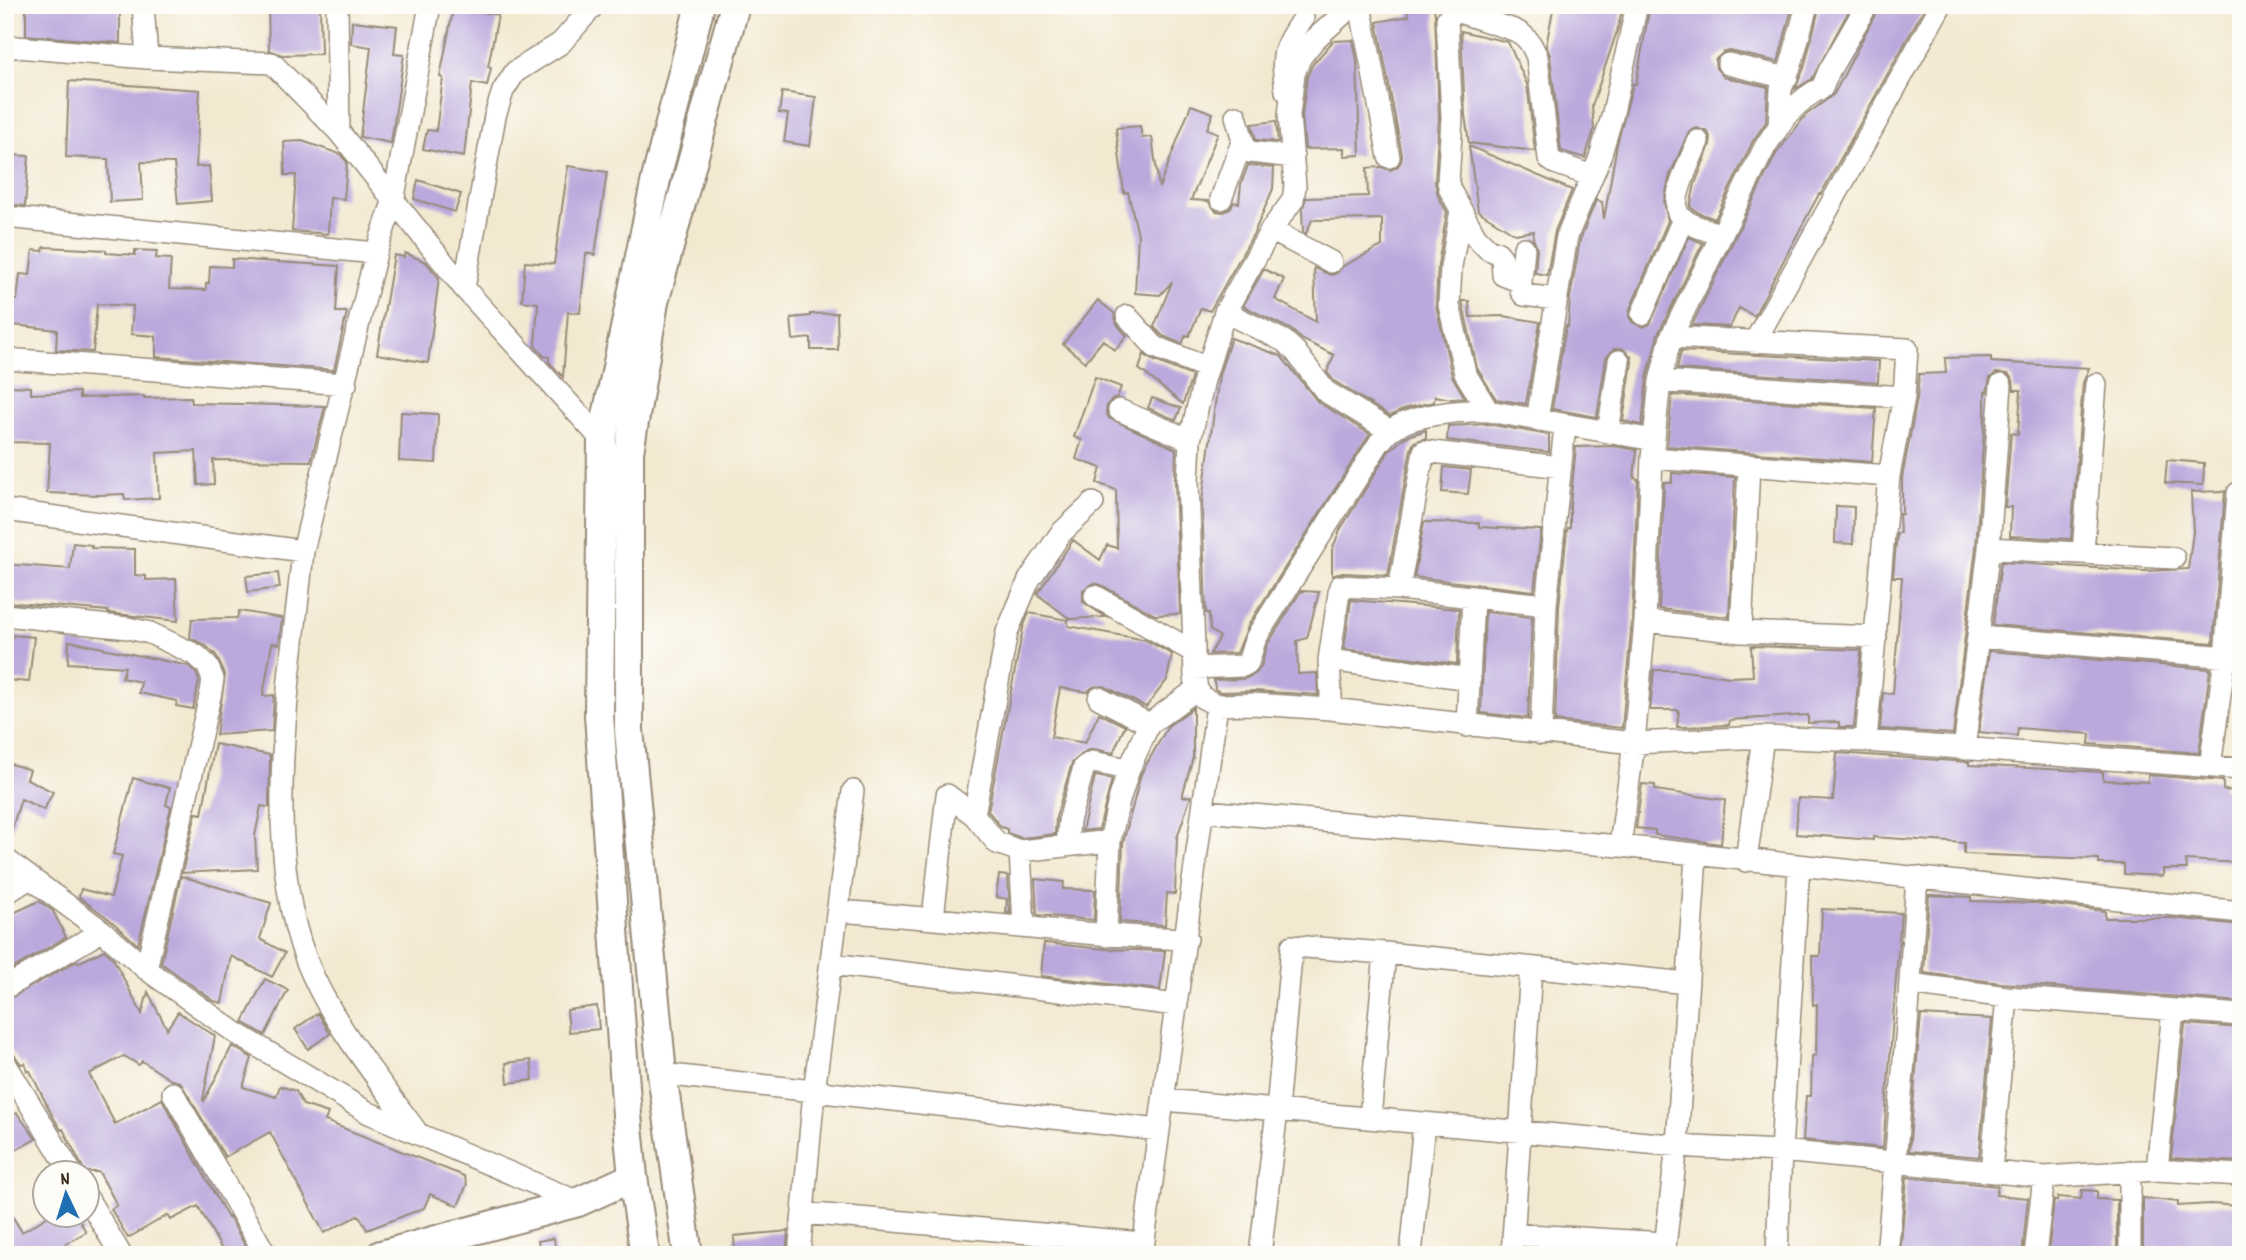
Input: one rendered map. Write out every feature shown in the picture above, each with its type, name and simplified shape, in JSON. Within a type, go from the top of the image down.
[{"type":"main road","points":[[645,1255],[633,1177],[599,715],[602,440],[656,179],[700,5]]},
{"type":"main road","points":[[688,1255],[662,1074],[629,730],[629,452],[654,302],[708,95],[735,5]]},
{"type":"main road","points":[[381,1255],[450,1246],[578,1202],[633,1177]]},
{"type":"street","points":[[142,5],[147,58]]},
{"type":"street","points":[[337,5],[339,132]]},
{"type":"street","points":[[417,1133],[342,1030],[307,962],[287,896],[282,832],[285,733],[303,551],[376,253],[393,202],[430,5]]},
{"type":"street","points":[[464,288],[495,116],[503,90],[515,72],[561,43],[594,5]]},
{"type":"street","points":[[1289,115],[1294,74],[1300,58],[1315,39],[1353,5]]},
{"type":"street","points":[[1360,5],[1389,157]]},
{"type":"street","points":[[1537,420],[1567,236],[1592,176],[1612,117],[1637,5]]},
{"type":"street","points":[[1779,125],[1780,89],[1787,78],[1807,5]]},
{"type":"street","points":[[1620,846],[1634,743],[1645,621],[1653,449],[1660,381],[1671,337],[1765,147],[1779,125],[1807,94],[1822,88],[1867,5]]},
{"type":"street","points":[[1754,343],[1941,5]]},
{"type":"street","points":[[1521,282],[1503,275],[1502,258],[1482,243],[1452,197],[1448,182],[1452,118],[1450,15],[1514,30],[1523,34],[1531,43],[1536,57],[1549,159],[1592,176]]},
{"type":"street","points":[[1303,18],[1283,54],[1295,186],[1293,200],[1271,230],[1225,312],[1190,440],[1188,481],[1196,669],[1203,698],[1217,705],[1253,704],[1330,709],[1634,743],[1763,737],[1866,741],[2241,769]]},
{"type":"street","points":[[5,46],[147,58],[272,63],[339,132],[464,288],[602,440]]},
{"type":"street","points":[[1728,64],[1787,78]]},
{"type":"street","points":[[1236,116],[1242,142],[1250,152],[1293,157]]},
{"type":"street","points":[[1698,141],[1676,203],[1677,212],[1683,219],[1721,235]]},
{"type":"street","points":[[1221,199],[1242,142]]},
{"type":"street","points":[[1461,210],[1451,267],[1449,305],[1465,373],[1488,411]]},
{"type":"street","points":[[5,217],[376,253]]},
{"type":"street","points":[[1642,314],[1683,219]]},
{"type":"street","points":[[1271,230],[1331,262]]},
{"type":"street","points":[[1524,248],[1521,291],[1524,295],[1556,299]]},
{"type":"street","points":[[1225,312],[1284,341],[1295,351],[1325,391],[1390,431]]},
{"type":"street","points":[[1127,316],[1155,347],[1208,368]]},
{"type":"street","points":[[1671,337],[1906,349],[1904,397],[1889,476],[1866,741]]},
{"type":"street","points":[[5,359],[345,384]]},
{"type":"street","points":[[1608,432],[1619,361]]},
{"type":"street","points":[[1660,381],[1904,397]]},
{"type":"street","points":[[2083,552],[2096,384]]},
{"type":"street","points":[[1964,750],[1989,548],[2001,385]]},
{"type":"street","points":[[1119,410],[1190,440]]},
{"type":"street","points":[[1095,596],[1196,669],[1243,666],[1248,663],[1260,631],[1379,443],[1390,431],[1414,419],[1470,410],[1608,432],[1653,449],[1749,466],[1889,476]]},
{"type":"street","points":[[1542,734],[1546,605],[1565,426]]},
{"type":"street","points":[[1399,589],[1424,451],[1561,467]]},
{"type":"street","points":[[1741,632],[1749,466]]},
{"type":"street","points":[[2210,767],[2233,658],[2238,493]]},
{"type":"street","points":[[974,815],[1007,632],[1028,580],[1061,533],[1093,503]]},
{"type":"street","points":[[5,510],[303,551]]},
{"type":"street","points":[[1989,548],[2174,558]]},
{"type":"street","points":[[1330,709],[1329,660],[1340,586],[1399,589],[1546,605]]},
{"type":"street","points":[[1467,726],[1473,597]]},
{"type":"street","points":[[5,615],[128,628],[150,633],[197,655],[207,665],[213,679],[146,969]]},
{"type":"street","points":[[1645,621],[1741,632],[1876,637]]},
{"type":"street","points":[[1980,636],[2233,658]]},
{"type":"street","points":[[1329,660],[1470,679]]},
{"type":"street","points":[[1106,936],[1110,841],[1129,769],[1149,724],[1196,669]]},
{"type":"street","points":[[1099,698],[1149,724]]},
{"type":"street","points":[[803,1213],[1142,1249],[1187,939],[1217,705]]},
{"type":"street","points":[[1746,860],[1763,737]]},
{"type":"street","points":[[1067,846],[1069,821],[1084,768],[1092,762],[1129,769]]},
{"type":"street","points":[[799,1255],[814,1093],[853,790]]},
{"type":"street","points":[[933,918],[947,795],[974,815],[996,843],[1020,851],[1110,841]]},
{"type":"street","points":[[1204,811],[1620,846],[2241,912]]},
{"type":"street","points":[[1020,851],[1024,927]]},
{"type":"street","points":[[1531,968],[1512,1245],[1665,1249],[1677,1145],[1696,856]]},
{"type":"street","points":[[5,859],[102,931],[146,969],[236,1033],[369,1113],[578,1202]]},
{"type":"street","points":[[1777,1255],[1781,1151],[1800,866]]},
{"type":"street","points":[[1887,1255],[1917,877]]},
{"type":"street","points":[[5,894],[30,878]]},
{"type":"street","points":[[839,911],[1106,936],[1187,939]]},
{"type":"street","points":[[5,988],[102,931]]},
{"type":"street","points":[[1260,1255],[1292,946],[1688,983]]},
{"type":"street","points":[[1370,1118],[1385,953]]},
{"type":"street","points":[[831,964],[1177,1005]]},
{"type":"street","points":[[1910,984],[2007,997],[2241,1015]]},
{"type":"street","points":[[1991,1172],[2007,997]]},
{"type":"street","points":[[2157,1170],[2173,1010]]},
{"type":"street","points":[[5,1063],[63,1158]]},
{"type":"street","points":[[662,1074],[1159,1130]]},
{"type":"street","points":[[173,1093],[266,1255]]},
{"type":"street","points":[[1164,1100],[1677,1145],[1781,1151],[2044,1177],[2157,1170],[2241,1175]]},
{"type":"street","points":[[1411,1255],[1424,1123]]},
{"type":"street","points":[[2130,1171],[2130,1255]]},
{"type":"street","points":[[2035,1255],[2044,1177]]},
{"type":"street","points":[[102,1223],[121,1255]]},
{"type":"building","points":[[26,5],[120,5],[120,43],[26,35]]},
{"type":"building","points":[[268,5],[320,5],[321,54],[282,55],[269,50]]},
{"type":"building","points":[[454,5],[478,5],[477,11],[498,15],[487,86],[472,83],[464,157],[423,149],[427,130],[436,131],[443,78],[440,77]]},
{"type":"building","points":[[1406,5],[1433,5],[1435,14],[1439,118],[1435,182],[1438,196],[1447,212],[1438,265],[1436,305],[1452,376],[1465,398],[1435,396],[1434,402],[1407,408],[1390,416],[1334,381],[1327,372],[1334,355],[1243,306],[1264,269],[1284,279],[1275,299],[1316,322],[1314,268],[1331,275],[1382,246],[1382,219],[1312,220],[1306,234],[1303,232],[1302,210],[1306,198],[1368,196],[1367,168],[1381,167],[1391,170],[1401,162],[1402,155],[1377,22],[1409,16]]},
{"type":"building","points":[[1554,5],[1623,5],[1592,106],[1594,130],[1585,158],[1561,151],[1550,55],[1546,46]]},
{"type":"building","points":[[1650,5],[1793,5],[1778,62],[1730,51],[1724,52],[1715,60],[1716,68],[1724,77],[1768,87],[1766,122],[1753,141],[1715,219],[1690,207],[1695,184],[1710,145],[1708,132],[1697,128],[1689,131],[1670,175],[1664,201],[1668,221],[1630,309],[1632,322],[1643,327],[1650,324],[1689,237],[1703,243],[1658,334],[1647,378],[1642,425],[1623,421],[1632,362],[1631,356],[1622,348],[1614,349],[1606,358],[1597,417],[1552,409],[1566,326],[1568,327],[1580,240],[1596,200],[1602,202],[1604,219],[1617,144],[1633,84],[1636,84]]},
{"type":"building","points":[[1820,5],[1852,5],[1812,79],[1795,89],[1804,68]]},
{"type":"building","points":[[1880,5],[1926,5],[1819,194],[1754,316],[1739,308],[1730,327],[1692,325],[1776,154],[1806,115],[1834,94]]},
{"type":"building","points":[[352,21],[397,26],[394,54],[404,55],[391,143],[360,137],[371,47],[351,44]]},
{"type":"building","points":[[1461,31],[1508,42],[1527,84],[1535,151],[1469,143]]},
{"type":"building","points":[[1353,40],[1357,60],[1360,155],[1344,156],[1344,148],[1305,149],[1302,115],[1307,77],[1312,65],[1333,41]]},
{"type":"building","points":[[69,81],[200,90],[196,167],[209,166],[212,201],[178,204],[174,163],[141,162],[143,200],[110,202],[108,159],[66,157]]},
{"type":"building","points":[[782,92],[816,97],[810,146],[784,142],[788,114],[779,113]]},
{"type":"building","points":[[1191,105],[1213,113],[1207,129],[1218,133],[1191,200],[1208,201],[1216,211],[1224,212],[1230,209],[1234,202],[1239,203],[1241,184],[1248,165],[1274,168],[1273,189],[1254,233],[1210,311],[1201,308],[1189,336],[1186,335],[1182,344],[1163,336],[1154,327],[1172,282],[1160,295],[1135,293],[1138,235],[1128,192],[1124,193],[1116,128],[1140,126],[1142,138],[1152,137],[1159,188]]},
{"type":"building","points":[[1276,121],[1278,142],[1256,140],[1252,124]]},
{"type":"building","points":[[302,141],[340,154],[347,162],[344,199],[330,198],[328,234],[292,231],[296,175],[285,175],[284,142]]},
{"type":"building","points":[[1469,146],[1572,190],[1555,231],[1547,275],[1535,273],[1537,249],[1533,238],[1534,231],[1515,234],[1478,211]]},
{"type":"building","points":[[5,155],[29,156],[25,206],[5,204]]},
{"type":"building","points":[[568,166],[607,172],[595,255],[586,253],[580,313],[568,312],[563,377],[549,362],[549,357],[544,356],[535,346],[538,303],[522,301],[525,262],[554,264]]},
{"type":"building","points":[[418,180],[461,194],[455,212],[414,199]]},
{"type":"building","points":[[44,247],[106,250],[106,253],[135,255],[135,250],[157,251],[156,258],[171,259],[169,289],[206,290],[210,266],[232,267],[232,259],[339,266],[336,312],[347,312],[334,370],[156,357],[156,336],[131,334],[133,306],[97,304],[93,352],[56,350],[57,330],[5,324],[5,299],[17,300],[20,274],[30,275],[33,250],[43,251]]},
{"type":"building","points":[[405,253],[426,262],[439,278],[428,363],[377,354],[394,255],[404,257]]},
{"type":"building","points":[[1098,300],[1114,313],[1117,324],[1127,336],[1115,350],[1103,340],[1085,362],[1063,344]]},
{"type":"building","points":[[1462,301],[1469,301],[1470,317],[1503,316],[1540,322],[1526,404],[1496,399],[1477,368]]},
{"type":"building","points":[[837,313],[838,350],[811,350],[811,338],[793,340],[791,318]]},
{"type":"building","points":[[1231,338],[1281,356],[1318,402],[1370,434],[1249,624],[1237,653],[1210,654],[1220,637],[1210,630],[1209,613],[1206,613],[1202,501],[1219,375]]},
{"type":"building","points":[[1681,351],[1879,361],[1878,382],[1677,369]]},
{"type":"building","points":[[1144,354],[1192,376],[1183,404],[1139,369]]},
{"type":"building","points":[[1991,357],[1991,362],[2089,368],[2083,383],[2071,539],[2010,536],[2011,507],[2005,507],[2011,433],[2018,434],[2021,390],[2014,390],[2013,380],[2008,374],[1996,373],[1990,378],[1985,392],[1976,547],[1953,734],[1880,729],[1883,693],[1893,694],[1902,577],[1893,577],[1897,533],[1900,533],[1899,514],[1902,514],[1902,478],[1919,374],[1946,373],[1945,358]]},
{"type":"building","points":[[1095,377],[1121,387],[1117,397],[1107,406],[1109,418],[1176,449],[1180,614],[1155,615],[1094,583],[1083,590],[1083,602],[1106,617],[1070,619],[1037,594],[1073,540],[1100,560],[1107,545],[1117,548],[1116,490],[1097,483],[1101,468],[1076,459],[1082,440],[1074,437]]},
{"type":"building","points":[[9,386],[31,387],[31,394],[79,392],[79,398],[191,397],[192,403],[325,406],[311,461],[213,460],[214,484],[198,485],[196,451],[157,453],[159,498],[125,500],[124,494],[47,493],[50,443],[5,442]]},
{"type":"building","points":[[1672,395],[1876,408],[1872,462],[1667,446]]},
{"type":"building","points":[[1152,398],[1181,408],[1176,420],[1148,408]]},
{"type":"building","points":[[401,412],[438,414],[436,463],[399,461]]},
{"type":"building","points":[[1487,424],[1549,435],[1549,452],[1447,440],[1448,426]]},
{"type":"building","points":[[1426,430],[1426,438],[1414,442],[1411,449],[1388,575],[1341,573],[1332,576],[1332,550],[1340,530],[1389,451],[1405,437]]},
{"type":"building","points":[[1614,446],[1637,450],[1634,478],[1638,479],[1632,620],[1622,728],[1555,721],[1559,606],[1567,531],[1570,528],[1576,447]]},
{"type":"building","points":[[2167,460],[2204,463],[2203,485],[2165,483]]},
{"type":"building","points":[[1444,467],[1471,470],[1468,494],[1442,492]]},
{"type":"building","points":[[1672,473],[1735,477],[1729,617],[1659,609],[1664,482],[1672,483]]},
{"type":"building","points":[[2225,491],[2213,643],[1993,625],[2001,562],[2144,571],[2188,569],[2193,532],[2191,492]]},
{"type":"building","points":[[1836,506],[1854,507],[1853,544],[1835,543]]},
{"type":"building","points":[[1424,522],[1479,523],[1479,527],[1541,530],[1534,591],[1414,577]]},
{"type":"building","points":[[73,543],[92,545],[91,548],[135,549],[135,575],[146,576],[146,580],[176,579],[178,621],[108,611],[5,602],[5,564],[70,569]]},
{"type":"building","points":[[278,573],[280,588],[248,592],[246,576]]},
{"type":"building","points":[[1301,591],[1319,592],[1307,638],[1297,641],[1298,674],[1317,673],[1318,695],[1220,692],[1215,689],[1214,680],[1244,679],[1255,674],[1261,667],[1267,645]]},
{"type":"building","points":[[1351,600],[1459,609],[1457,664],[1344,649]]},
{"type":"building","points":[[239,611],[282,618],[279,644],[272,643],[263,696],[274,695],[272,731],[216,735],[225,675],[216,655],[205,645],[190,638],[192,619],[237,618]]},
{"type":"building","points":[[1485,612],[1532,617],[1528,718],[1481,713]]},
{"type":"building","points":[[1029,613],[1068,620],[1068,626],[1146,640],[1172,654],[1167,680],[1146,707],[1104,686],[1093,687],[1087,692],[1060,688],[1051,737],[1085,743],[1099,713],[1125,726],[1113,753],[1094,749],[1086,751],[1072,763],[1056,817],[1055,834],[1022,838],[1007,833],[1007,829],[1001,827],[988,811],[1023,628]]},
{"type":"building","points":[[12,635],[34,637],[29,682],[6,680]]},
{"type":"building","points":[[69,641],[189,666],[199,681],[193,709],[176,706],[177,701],[139,693],[141,682],[122,678],[125,667],[68,663]]},
{"type":"building","points":[[1751,646],[1861,650],[1854,727],[1839,727],[1839,722],[1808,723],[1808,715],[1730,720],[1729,725],[1677,727],[1679,710],[1650,710],[1654,670],[1730,677],[1753,676]]},
{"type":"building","points":[[1989,651],[2210,669],[2199,753],[2089,744],[2090,734],[2018,728],[2017,736],[1979,732]]},
{"type":"building","points":[[1193,708],[1193,757],[1182,797],[1191,796],[1177,838],[1175,894],[1167,893],[1165,925],[1120,922],[1123,843],[1141,774],[1168,726]]},
{"type":"building","points":[[215,744],[270,755],[269,807],[261,806],[255,836],[257,869],[182,873],[196,813],[202,814]]},
{"type":"building","points":[[1837,753],[1969,762],[1969,765],[2103,772],[2103,780],[2148,782],[2148,775],[2223,781],[2223,790],[2241,791],[2241,863],[2186,860],[2187,869],[2163,869],[2163,876],[2124,874],[2124,864],[2099,864],[2099,859],[1964,854],[1964,843],[1796,834],[1798,798],[1833,800]]},
{"type":"building","points":[[5,762],[30,770],[27,779],[53,792],[44,810],[21,799],[9,838],[5,838]]},
{"type":"building","points":[[1095,776],[1112,779],[1099,829],[1082,831]]},
{"type":"building","points":[[133,778],[170,788],[166,805],[171,807],[138,945],[79,897],[81,889],[111,897],[122,856],[113,854]]},
{"type":"building","points":[[1642,784],[1655,785],[1655,790],[1725,800],[1721,844],[1655,835],[1655,830],[1636,828]]},
{"type":"building","points":[[999,875],[1008,876],[1010,913],[1006,913],[1007,899],[996,897]]},
{"type":"building","points":[[181,876],[271,903],[260,939],[285,953],[272,977],[231,956],[222,1003],[214,1001],[161,963]]},
{"type":"building","points":[[1035,879],[1064,882],[1063,889],[1095,890],[1094,920],[1037,915]]},
{"type":"building","points":[[1929,895],[1971,897],[1971,901],[2035,903],[2105,911],[2105,918],[2172,918],[2241,925],[2241,1002],[2001,983],[1924,973]]},
{"type":"building","points":[[39,901],[53,911],[66,937],[5,973],[5,917]]},
{"type":"building","points":[[1822,909],[1901,913],[1883,1148],[1803,1140],[1806,1096],[1811,1096],[1812,1056],[1816,1055],[1817,1004],[1813,1005],[1812,956],[1820,956]]},
{"type":"building","points":[[1044,943],[1165,951],[1160,990],[1041,976]]},
{"type":"building","points":[[104,950],[113,958],[142,1014],[148,992],[167,1029],[178,1012],[215,1036],[204,1101],[232,1046],[252,1058],[243,1087],[276,1097],[280,1086],[296,1091],[303,1105],[328,1113],[325,1121],[464,1176],[467,1184],[458,1206],[430,1194],[424,1208],[367,1230],[359,1215],[324,1233],[270,1132],[225,1157],[180,1082],[171,1080],[142,1061],[139,1065],[124,1056],[89,1074],[115,1124],[162,1099],[249,1252],[244,1255],[225,1255],[198,1206],[171,1220],[168,1215],[128,1238],[111,1209],[117,1205],[102,1178],[102,1158],[78,1158],[30,1071],[27,1071],[25,1063],[21,1064],[5,1046],[5,1001],[77,961],[78,963]]},
{"type":"building","points":[[265,979],[288,990],[265,1035],[243,1022]]},
{"type":"building","points":[[597,1006],[599,1029],[569,1032],[567,1010]]},
{"type":"building","points":[[318,1013],[330,1034],[308,1049],[295,1029]]},
{"type":"building","points":[[1921,1015],[1992,1019],[1979,1157],[1909,1151]]},
{"type":"building","points":[[2185,1024],[2241,1028],[2241,1162],[2171,1158]]},
{"type":"building","points":[[531,1060],[533,1080],[508,1083],[506,1063]]},
{"type":"building","points":[[17,1113],[36,1139],[5,1156],[5,1120]]},
{"type":"building","points":[[1907,1177],[1998,1186],[1996,1195],[2028,1198],[2022,1255],[1900,1254]]},
{"type":"building","points":[[2082,1190],[2097,1191],[2097,1199],[2117,1200],[2117,1255],[2048,1255],[2054,1201],[2057,1201],[2058,1197],[2081,1199]]},
{"type":"building","points":[[2143,1198],[2178,1202],[2178,1206],[2241,1206],[2241,1255],[2143,1255]]},
{"type":"building","points":[[5,1204],[22,1232],[32,1226],[84,1228],[86,1232],[65,1244],[68,1249],[59,1255],[5,1255]]},
{"type":"building","points":[[788,1231],[786,1255],[735,1255],[734,1236]]},
{"type":"building","points":[[554,1238],[556,1255],[540,1255],[538,1241]]}]
